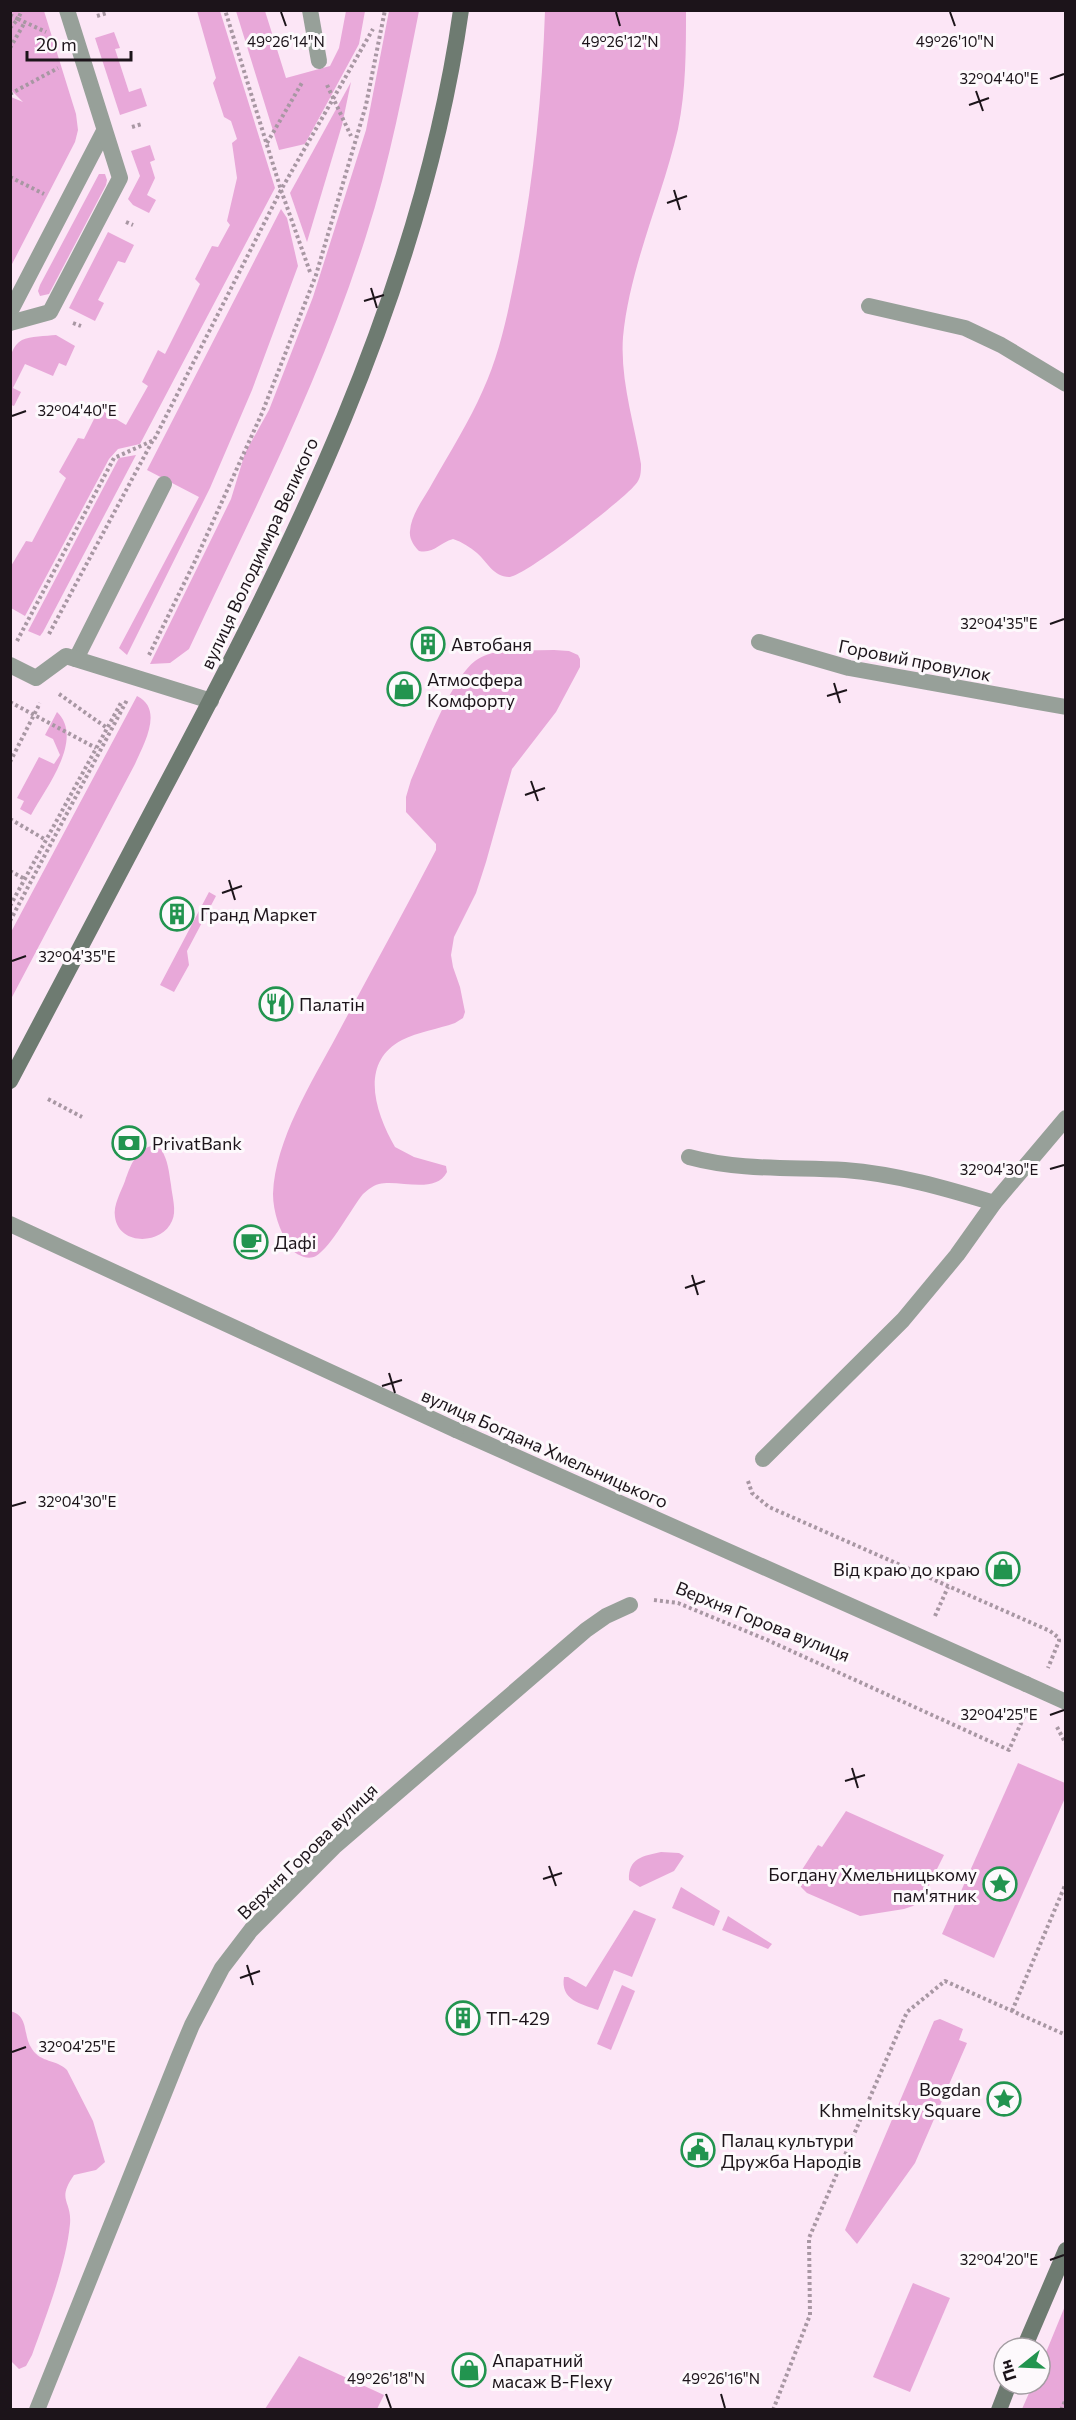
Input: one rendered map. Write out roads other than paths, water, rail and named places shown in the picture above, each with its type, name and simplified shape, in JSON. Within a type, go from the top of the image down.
[{"type":"main road","name":"вулиця Володимира Великого","points":[[10,1081],[255,615],[323,470],[381,321],[423,194],[437,142],[461,10]]},
{"type":"main road","points":[[1029,2336],[1065,2250]]},
{"type":"street","points":[[10,323],[50,312],[120,178],[68,10]]},
{"type":"street","points":[[310,10],[318,61]]},
{"type":"street","points":[[10,312],[104,131]]},
{"type":"street","points":[[870,306],[965,328],[1001,345],[1065,384]]},
{"type":"street","points":[[76,659],[164,484]]},
{"type":"street","name":"Горовий провулок","points":[[759,642],[849,668],[1065,707]]},
{"type":"street","points":[[12,657],[32,676],[66,656],[211,700]]},
{"type":"street","points":[[763,1459],[903,1320],[957,1255],[994,1203],[1065,1118]]},
{"type":"street","points":[[688,1157],[733,1167],[870,1173],[927,1183],[994,1203]]},
{"type":"street","name":"вулиця Богдана Хмельницького","points":[[10,1224],[456,1430],[1065,1702]]},
{"type":"street","name":"Верхня Горова вулиця","points":[[37,2409],[134,2163],[192,2025],[217,1977],[236,1949],[269,1911],[361,1822],[572,1642],[606,1616],[630,1605]]},
{"type":"place","name":"Автобаня","points":[[428,644]]},
{"type":"place","name":"Атмосфера Комфорту","points":[[404,689]]},
{"type":"place","name":"Гранд Маркет","points":[[177,914]]},
{"type":"place","name":"Палатін","points":[[276,1004]]},
{"type":"place","name":"PrivatBank","points":[[129,1143]]},
{"type":"place","name":"Дафі","points":[[251,1242]]},
{"type":"place","name":"Від краю до краю","points":[[1003,1569]]},
{"type":"place","name":"Богдану Хмельницькому пам'ятник","points":[[1000,1884]]},
{"type":"place","name":"ТП-429","points":[[463,2018]]},
{"type":"place","name":"Bogdan Khmelnitsky Square","points":[[1004,2099]]},
{"type":"place","name":"Палац культури Дружба Народів","points":[[698,2150]]},
{"type":"place","name":"Апаратний масаж B-Flexy","points":[[469,2370]]}]
